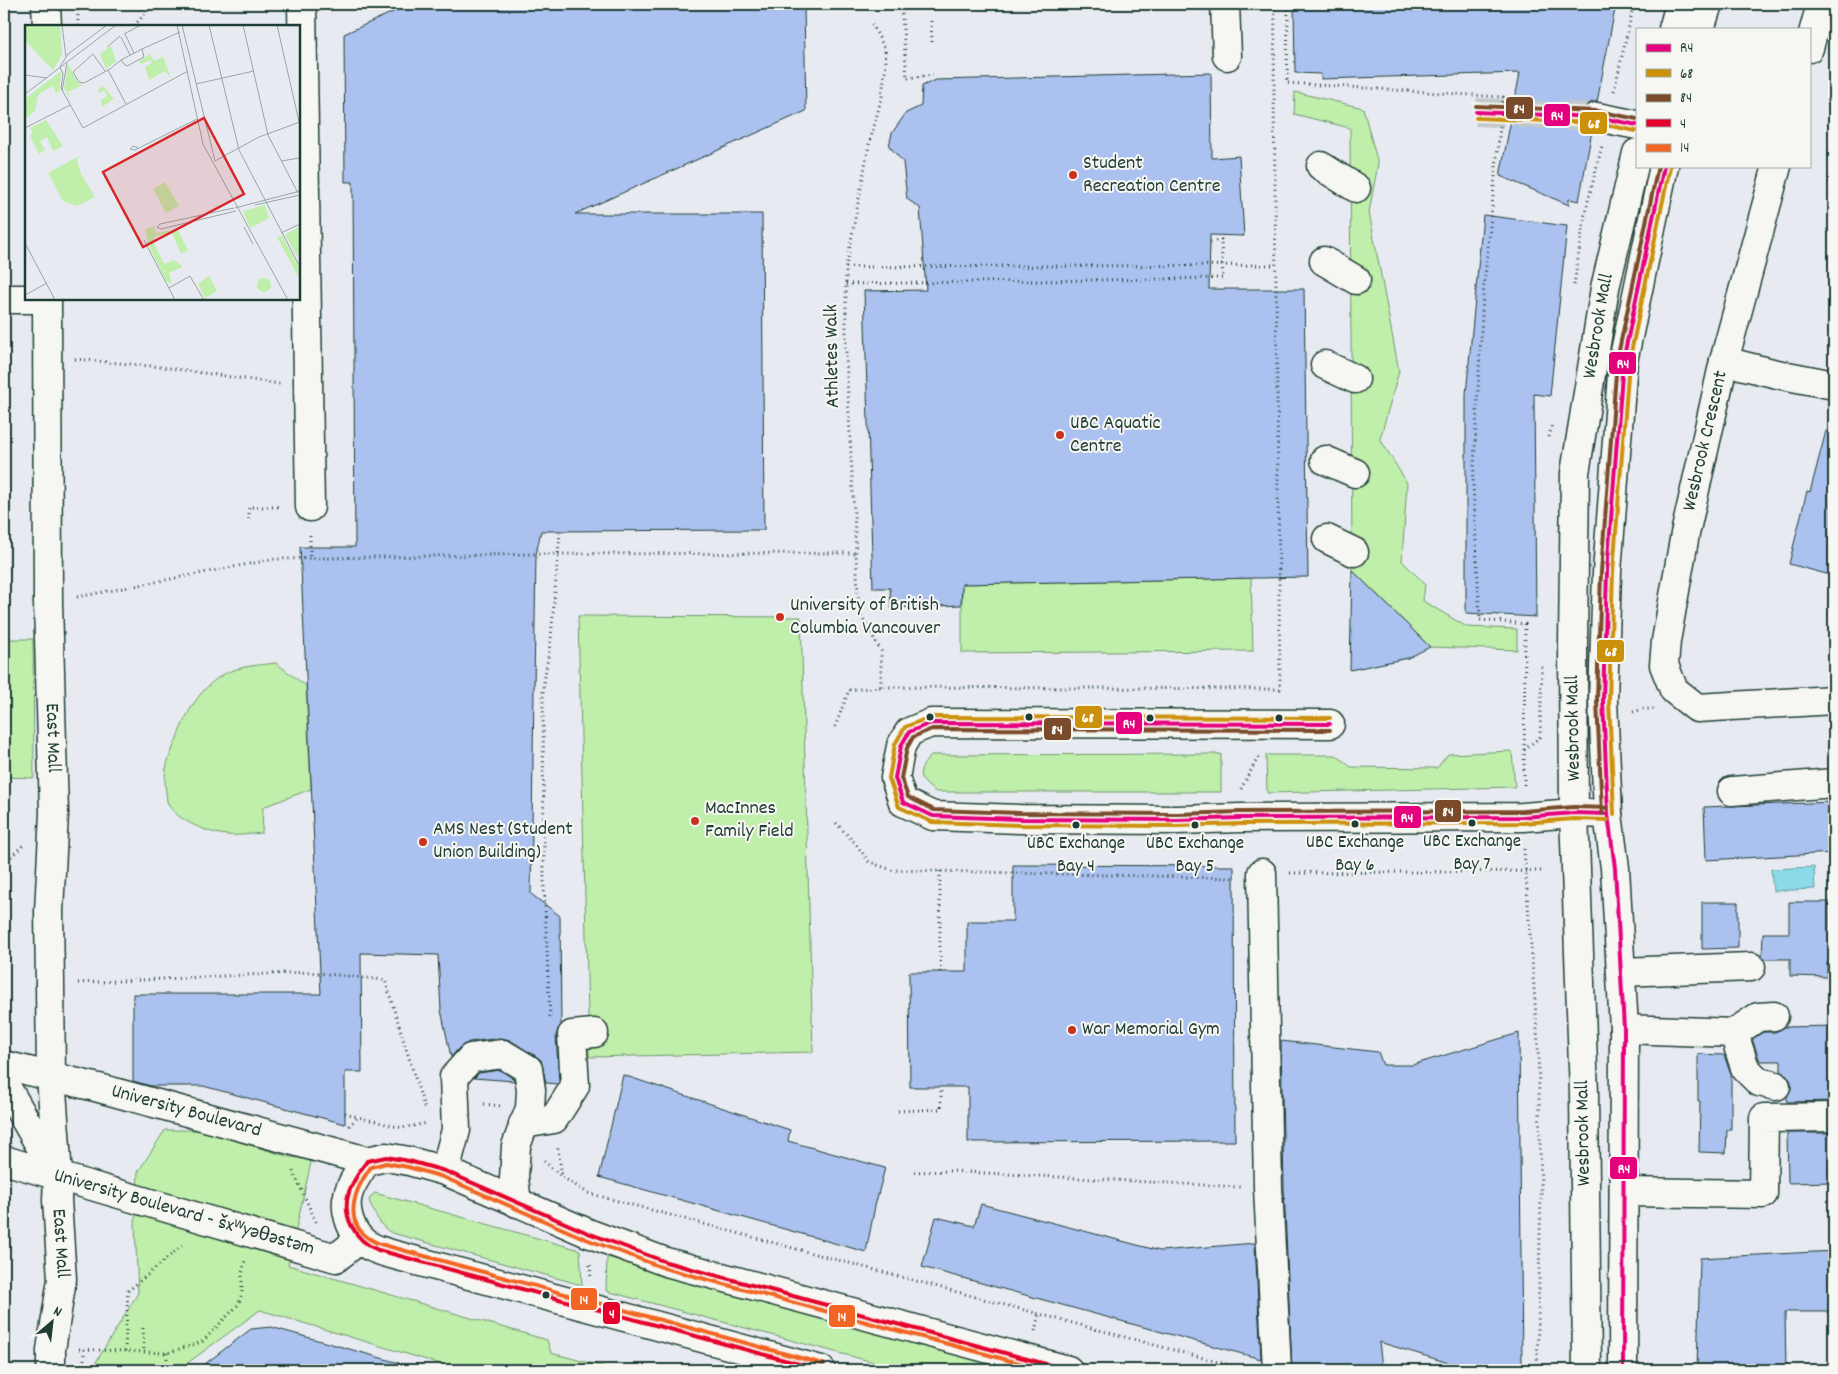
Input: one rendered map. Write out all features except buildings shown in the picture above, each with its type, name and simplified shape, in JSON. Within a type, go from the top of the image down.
[{"type":"street","points":[[46,4],[47,25]]},
{"type":"street","points":[[302,4],[301,116],[310,507]]},
{"type":"street","points":[[1225,4],[1227,56]]},
{"type":"street","points":[[1673,28],[1680,4]]},
{"type":"street","points":[[1700,28],[1708,4]]},
{"type":"street","points":[[1810,44],[1821,4]]},
{"type":"street","points":[[1596,117],[1636,125]]},
{"type":"street","name":"Wesbrook Mall","points":[[1587,1370],[1584,1094],[1574,813],[1575,473],[1605,288],[1636,156]]},
{"type":"street","points":[[1321,166],[1356,188]]},
{"type":"street","name":"Wesbrook Mall","points":[[1623,1370],[1624,1029],[1615,868],[1608,814],[1604,700],[1607,572],[1623,361],[1664,168]]},
{"type":"street","name":"Wesbrook Crescent","points":[[1776,168],[1724,361],[1685,534],[1666,641],[1664,665],[1674,690],[1697,708],[1834,700]]},
{"type":"street","points":[[1324,261],[1356,280]]},
{"type":"street","points":[[4,299],[25,299]]},
{"type":"street","name":"East Mall","points":[[47,300],[48,603],[54,813],[49,911],[51,1076],[58,1176],[57,1200],[62,1279],[51,1360]]},
{"type":"street","points":[[1724,361],[1776,374],[1834,385]]},
{"type":"street","points":[[1325,365],[1355,379]]},
{"type":"street","points":[[1326,460],[1355,472]]},
{"type":"street","points":[[1327,539],[1354,552]]},
{"type":"street","points":[[1330,724],[931,723],[909,732],[901,746],[895,778],[903,802],[933,816],[1020,819],[1177,820],[1523,817],[1574,813],[1608,814]]},
{"type":"street","points":[[1732,791],[1834,783]]},
{"type":"street","points":[[1262,873],[1268,1188],[1277,1370]]},
{"type":"street","points":[[1621,972],[1751,967]]},
{"type":"street","points":[[1624,1029],[1734,1033],[1758,1017],[1774,1016]]},
{"type":"street","points":[[526,1116],[554,1119],[575,1086],[572,1035],[594,1033]]},
{"type":"street","points":[[1734,1033],[1746,1068],[1759,1082],[1776,1086]]},
{"type":"street","points":[[445,1171],[456,1130],[454,1077],[471,1058],[503,1054],[528,1069],[532,1090],[516,1146],[514,1178],[517,1203]]},
{"type":"street","name":"University Boulevard","points":[[4,1065],[367,1161],[386,1157],[445,1171],[588,1233],[666,1262],[1068,1370]]},
{"type":"street","points":[[4,1083],[58,1176]]},
{"type":"street","points":[[1624,1192],[1763,1194],[1764,1118],[1834,1117]]},
{"type":"street","name":"University Boulevard - šxʷyəθəstəm","points":[[4,1160],[336,1258],[360,1239]]},
{"type":"street","points":[[367,1161],[350,1188],[346,1207],[349,1220],[360,1239],[374,1248],[821,1370]]},
{"type":"path","points":[[78,4],[78,25]]},
{"type":"path","points":[[135,25],[154,4]]},
{"type":"path","points":[[900,4],[907,78],[933,75]]},
{"type":"path","points":[[835,727],[849,690],[881,687],[1280,689],[1275,4]]},
{"type":"path","points":[[1288,4],[1287,83],[1503,97],[1483,296],[1473,484],[1480,620],[1525,624],[1524,790]]},
{"type":"path","points":[[930,21],[932,42]]},
{"type":"path","name":"Athletes Walk","points":[[872,24],[885,49],[886,62],[882,96],[869,145],[846,267],[846,357],[859,612],[881,651],[881,687]]},
{"type":"path","points":[[846,284],[1223,278],[1221,240],[1210,242]]},
{"type":"path","points":[[846,267],[1276,265]]},
{"type":"path","points":[[47,356],[162,367],[308,390]]},
{"type":"path","points":[[249,519],[249,507],[310,507]]},
{"type":"path","points":[[550,1020],[544,886],[543,689],[551,638],[560,532]]},
{"type":"path","points":[[48,603],[275,559],[855,553]]},
{"type":"path","points":[[1240,792],[1260,754]]},
{"type":"path","points":[[836,824],[856,844],[869,862],[892,870],[1239,878],[1262,873],[1541,871]]},
{"type":"path","points":[[1524,849],[1538,1044],[1541,1190],[1537,1370]]},
{"type":"path","points":[[940,870],[940,972]]},
{"type":"path","points":[[50,984],[308,972],[385,980],[429,1123],[402,1128],[345,1113]]},
{"type":"path","points":[[898,1111],[941,1109],[941,1087]]},
{"type":"path","points":[[421,1099],[455,1102],[526,1116]]},
{"type":"path","points":[[345,1131],[358,1117]]},
{"type":"path","points":[[914,1172],[949,1171],[1268,1188]]},
{"type":"path","points":[[588,1193],[1249,1370]]},
{"type":"path","points":[[125,1351],[128,1291],[211,1221]]},
{"type":"path","points":[[590,1260],[592,1287]]},
{"type":"path","points":[[51,1360],[84,1349],[167,1353],[202,1342],[238,1305],[242,1293],[242,1273]]},
{"type":"path","points":[[143,1328],[144,1352]]},
{"type":"path","points":[[84,1349],[84,1370]]},
{"type":"path","points":[[167,1353],[167,1370]]},
{"type":"green space","points":[[1295,92],[1363,108],[1378,164],[1369,212],[1399,371],[1380,439],[1407,483],[1402,561],[1425,584],[1423,601],[1467,627],[1517,629],[1517,650],[1430,647],[1352,570],[1350,128],[1294,114]]},
{"type":"green space","points":[[1251,578],[1253,651],[962,653],[962,584]]},
{"type":"green space","name":"MacInnes Family Field","points":[[578,616],[801,617],[813,1052],[589,1057]]},
{"type":"green space","points":[[4,639],[33,639],[34,778],[4,777]]},
{"type":"green space","points":[[276,663],[306,686],[311,789],[263,807],[262,833],[225,835],[189,823],[170,807],[167,801],[165,778],[169,758],[189,710],[208,686],[224,674],[256,665]]},
{"type":"green space","points":[[1512,751],[1515,787],[1267,793],[1266,755],[1336,755],[1351,767],[1437,768],[1448,754]]},
{"type":"green space","points":[[1221,754],[1221,792],[936,792],[925,783],[921,775],[923,766],[932,755]]},
{"type":"green space","points":[[165,1130],[198,1130],[290,1157],[312,1158],[288,1265],[547,1340],[551,1353],[617,1370],[460,1370],[260,1310],[178,1370],[96,1370],[96,1362],[138,1293],[135,1224],[138,1172]]},
{"type":"green space","points":[[375,1193],[580,1250],[582,1285],[392,1233],[381,1224],[369,1201]]},
{"type":"green space","points":[[607,1257],[1020,1370],[903,1370],[606,1291]]},
{"type":"water","points":[[1814,867],[1815,889],[1773,891],[1771,869]]},
{"type":"tunnel","points":[[1476,112],[1597,117]]},
{"type":"transit line","name":"84","points":[[1476,106],[1597,111],[1636,119]]},
{"type":"transit line","name":"R4","points":[[1476,112],[1597,117],[1636,125]]},
{"type":"transit line","name":"68","points":[[1476,118],[1596,123],[1636,131]]},
{"type":"transit line","name":"84","points":[[1602,814],[1597,700],[1601,572],[1617,360],[1658,168]]},
{"type":"transit line","name":"R4","points":[[1623,1370],[1624,1029],[1615,868],[1608,814],[1603,700],[1607,572],[1623,361],[1664,168]]},
{"type":"transit line","name":"68","points":[[1614,814],[1609,700],[1613,572],[1629,362],[1670,168]]},
{"type":"transit line","name":"68","points":[[1330,718],[930,717],[905,727],[895,744],[889,778],[899,807],[932,822],[1020,825],[1177,826],[1523,823],[1574,819],[1608,820]]},
{"type":"transit line","name":"R4","points":[[1330,724],[931,723],[909,732],[901,746],[895,778],[903,802],[933,816],[1020,819],[1177,820],[1523,817],[1574,813],[1608,814]]},
{"type":"transit line","name":"84","points":[[1330,730],[932,729],[913,737],[907,748],[901,778],[908,797],[934,810],[1020,813],[1177,814],[1523,811],[1574,807],[1608,808]]},
{"type":"transit line","name":"4","points":[[821,1370],[378,1250],[363,1241],[352,1227],[347,1210],[349,1192],[367,1161],[386,1157],[409,1161],[445,1171],[588,1233],[666,1262],[1068,1370]]},
{"type":"transit line","name":"14","points":[[823,1364],[380,1244],[359,1229],[355,1220],[353,1210],[358,1188],[371,1167],[386,1163],[408,1167],[443,1177],[586,1239],[664,1268],[1045,1370]]},
{"type":"place","name":"Student Recreation Centre","points":[[1073,175]]},
{"type":"place","name":"UBC Aquatic Centre","points":[[1060,435]]},
{"type":"place","name":"University of British Columbia Vancouver","points":[[780,617]]},
{"type":"place","name":"MacInnes Family Field","points":[[695,821]]},
{"type":"place","name":"UBC Exchange Bay 7","points":[[1472,823]]},
{"type":"place","name":"UBC Exchange Bay 6","points":[[1355,824]]},
{"type":"place","name":"UBC Exchange Bay 4","points":[[1076,825]]},
{"type":"place","name":"UBC Exchange Bay 5","points":[[1195,825]]},
{"type":"place","name":"AMS Nest (Student Union Building)","points":[[423,842]]},
{"type":"place","name":"War Memorial Gym","points":[[1072,1030]]}]
